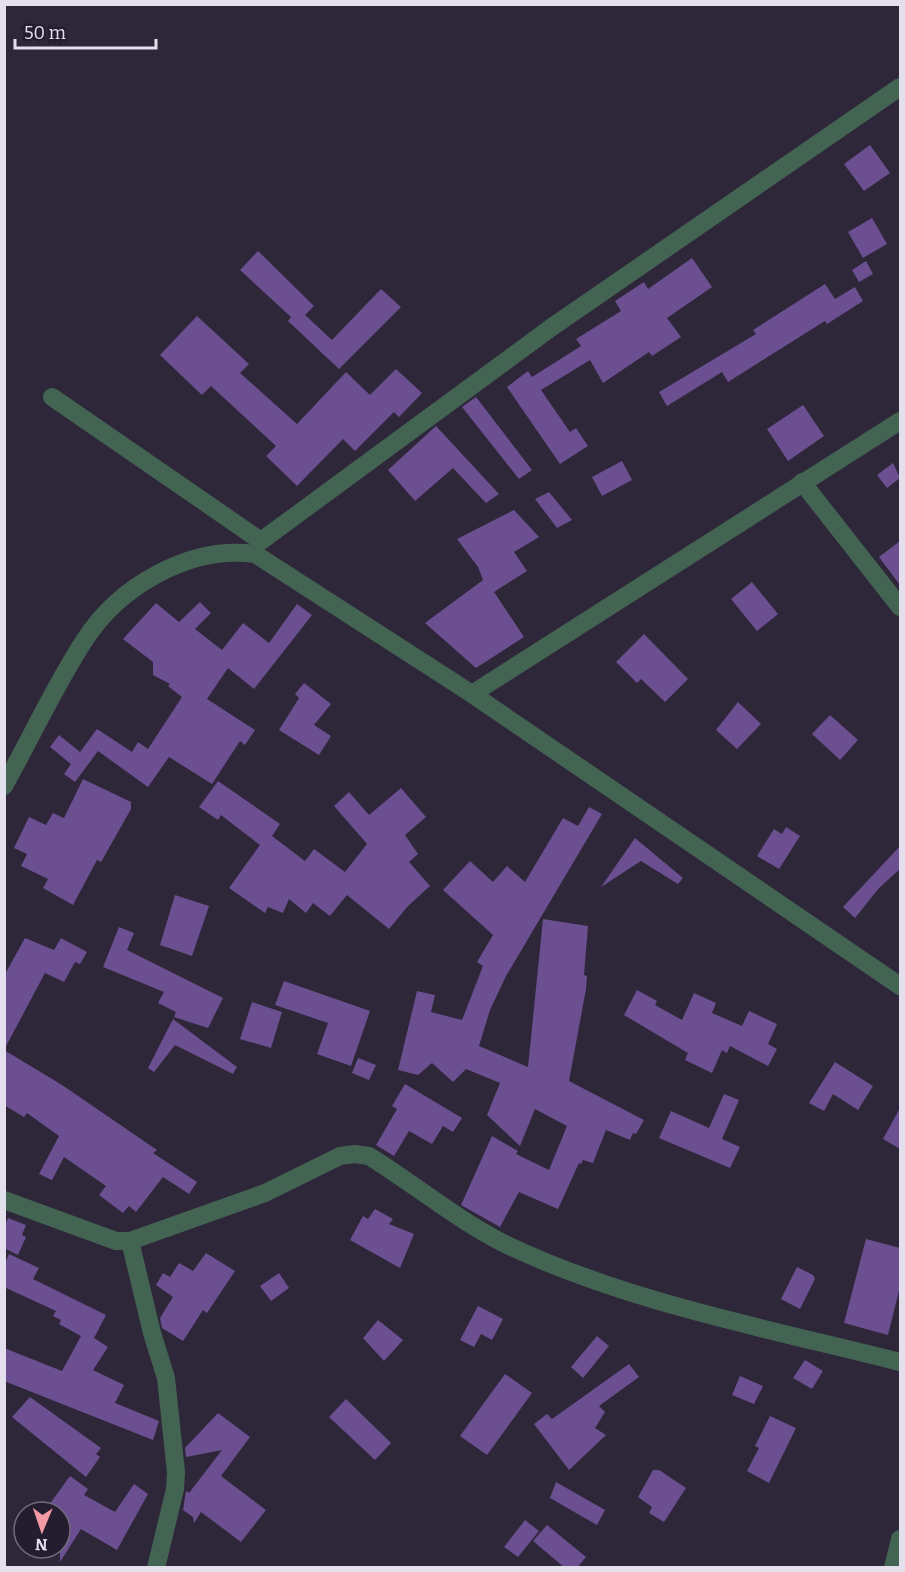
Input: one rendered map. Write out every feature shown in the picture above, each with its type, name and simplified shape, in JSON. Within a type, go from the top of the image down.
[{"type":"street","points":[[52,397],[261,542],[552,327],[900,87]]},
{"type":"street","points":[[472,694],[900,421]]},
{"type":"street","points":[[802,482],[900,607]]},
{"type":"street","points":[[4,786],[84,640],[103,618],[146,582],[174,566],[203,556],[232,551],[255,554],[472,694],[900,986]]},
{"type":"street","points":[[4,1200],[116,1241],[130,1241],[266,1193],[340,1156],[355,1154],[369,1156],[480,1229],[543,1259],[653,1298],[900,1362]]},
{"type":"street","points":[[130,1241],[152,1333],[166,1378],[176,1472],[175,1489],[156,1568]]},
{"type":"street","points":[[893,1568],[900,1539]]},
{"type":"building","points":[[870,145],[890,173],[864,191],[844,164]]},
{"type":"building","points":[[872,218],[887,244],[863,258],[848,232]]},
{"type":"building","points":[[258,251],[314,306],[305,315],[332,340],[381,289],[401,307],[339,369],[288,321],[291,317],[240,270]]},
{"type":"building","points":[[692,258],[712,287],[667,318],[681,337],[652,356],[649,352],[603,383],[590,360],[541,390],[570,432],[576,428],[588,446],[560,464],[507,387],[528,371],[532,377],[581,346],[576,339],[621,311],[615,301],[644,282],[648,289]]},
{"type":"building","points":[[866,261],[873,274],[859,282],[852,270]]},
{"type":"building","points":[[825,284],[835,299],[855,287],[863,301],[827,324],[825,321],[728,382],[722,372],[667,406],[659,392],[756,334],[753,330]]},
{"type":"building","points":[[197,316],[249,364],[240,373],[297,424],[346,372],[370,395],[396,369],[422,393],[399,417],[394,412],[355,451],[343,439],[297,486],[266,456],[276,446],[211,386],[202,395],[160,355]]},
{"type":"building","points":[[476,397],[532,470],[519,479],[462,407]]},
{"type":"building","points":[[803,405],[824,436],[788,461],[767,429]]},
{"type":"building","points":[[436,426],[499,494],[486,503],[453,468],[415,501],[388,470]]},
{"type":"building","points":[[622,461],[632,480],[602,496],[592,477]]},
{"type":"building","points":[[893,463],[900,478],[887,488],[877,475]]},
{"type":"building","points":[[549,492],[572,520],[557,528],[535,499]]},
{"type":"building","points":[[514,510],[539,537],[514,552],[527,571],[494,592],[524,637],[476,668],[425,623],[483,580],[478,567],[457,539]]},
{"type":"building","points":[[900,541],[900,585],[879,557]]},
{"type":"building","points":[[752,582],[778,614],[757,631],[731,599]]},
{"type":"building","points":[[200,602],[211,613],[195,629],[222,650],[243,623],[269,643],[297,604],[312,615],[254,689],[228,668],[207,699],[255,730],[245,745],[240,741],[212,784],[169,757],[148,787],[98,751],[75,782],[64,774],[71,764],[50,747],[59,735],[80,752],[97,729],[132,752],[138,742],[148,749],[182,697],[168,686],[170,684],[153,675],[153,662],[123,639],[156,603],[179,622]]},
{"type":"building","points":[[644,634],[688,679],[665,702],[641,679],[637,683],[616,662]]},
{"type":"building","points":[[304,683],[331,704],[314,725],[331,736],[319,755],[279,730],[299,698],[295,694]]},
{"type":"building","points":[[738,702],[761,724],[737,749],[716,730]]},
{"type":"building","points":[[830,715],[858,740],[840,760],[812,734]]},
{"type":"building","points":[[83,779],[131,802],[131,809],[101,862],[97,860],[73,905],[43,888],[48,879],[21,866],[27,854],[14,848],[29,817],[46,825],[53,813],[64,818]]},
{"type":"building","points":[[218,781],[280,824],[272,836],[305,861],[314,849],[345,872],[367,844],[334,806],[349,792],[369,815],[401,788],[426,817],[405,835],[418,854],[409,862],[430,886],[408,906],[389,929],[347,895],[330,916],[313,903],[306,913],[289,899],[283,913],[268,907],[265,913],[229,888],[260,845],[221,815],[218,820],[199,807]]},
{"type":"building","points":[[589,807],[602,814],[506,976],[490,1010],[479,1046],[528,1067],[543,919],[588,926],[584,975],[587,976],[586,989],[569,1081],[644,1120],[630,1140],[606,1130],[593,1163],[583,1160],[581,1164],[579,1163],[558,1209],[519,1192],[500,1227],[461,1205],[492,1136],[518,1151],[516,1154],[549,1170],[567,1126],[535,1109],[520,1146],[487,1115],[500,1083],[466,1069],[453,1082],[432,1063],[418,1075],[398,1070],[417,991],[435,995],[431,1012],[462,1020],[483,966],[477,962],[493,935],[443,890],[470,861],[493,882],[507,866],[525,882],[563,818],[578,826]]},
{"type":"building","points":[[786,827],[800,836],[779,869],[757,856],[774,829],[782,834]]},
{"type":"building","points":[[635,838],[683,878],[678,884],[641,861],[601,887]]},
{"type":"building","points":[[900,846],[900,869],[879,888],[855,918],[843,907]]},
{"type":"building","points":[[175,895],[209,906],[192,956],[160,945]]},
{"type":"building","points":[[119,927],[134,933],[127,950],[223,998],[208,1028],[174,1017],[176,1012],[158,1003],[164,992],[103,967]]},
{"type":"building","points":[[25,938],[54,950],[61,938],[87,952],[80,964],[75,962],[64,982],[45,973],[4,1050],[4,976]]},
{"type":"building","points":[[284,981],[370,1011],[351,1066],[317,1054],[328,1023],[275,1005]]},
{"type":"building","points":[[637,990],[657,1001],[655,1005],[682,1020],[694,993],[716,1003],[712,1013],[742,1026],[749,1011],[777,1024],[768,1044],[777,1049],[768,1066],[730,1046],[727,1053],[722,1050],[712,1073],[685,1060],[688,1053],[624,1015]]},
{"type":"building","points":[[252,1002],[282,1012],[271,1048],[240,1039]]},
{"type":"building","points":[[173,1019],[237,1067],[233,1074],[175,1045],[154,1072],[148,1068]]},
{"type":"building","points":[[4,1050],[62,1085],[157,1150],[153,1153],[197,1182],[189,1194],[163,1177],[136,1212],[129,1206],[123,1213],[99,1195],[106,1186],[64,1157],[52,1180],[39,1174],[59,1136],[27,1113],[24,1117],[4,1105]]},
{"type":"building","points":[[358,1058],[376,1065],[369,1080],[352,1073]]},
{"type":"building","points":[[835,1062],[873,1086],[858,1110],[833,1094],[824,1111],[809,1103]]},
{"type":"building","points":[[405,1084],[462,1118],[453,1132],[443,1126],[432,1144],[409,1131],[394,1156],[376,1145],[397,1109],[392,1106]]},
{"type":"building","points":[[724,1094],[739,1100],[722,1139],[740,1147],[730,1168],[659,1138],[671,1111],[709,1128]]},
{"type":"building","points":[[900,1108],[900,1149],[883,1139]]},
{"type":"building","points":[[375,1209],[393,1219],[389,1224],[414,1234],[400,1268],[350,1240],[363,1216],[368,1219]]},
{"type":"building","points":[[8,1218],[26,1225],[22,1235],[26,1237],[18,1255],[4,1248],[4,1228]]},
{"type":"building","points":[[866,1239],[900,1248],[900,1287],[888,1335],[844,1323]]},
{"type":"building","points":[[206,1253],[235,1271],[207,1313],[203,1310],[183,1341],[162,1328],[160,1318],[173,1297],[156,1285],[163,1273],[170,1277],[179,1263],[193,1271]]},
{"type":"building","points":[[9,1254],[39,1268],[33,1279],[106,1315],[94,1338],[108,1347],[93,1370],[124,1385],[115,1403],[159,1421],[153,1440],[4,1381],[4,1348],[62,1371],[81,1336],[59,1324],[61,1320],[53,1316],[56,1311],[4,1287],[4,1265]]},
{"type":"building","points":[[797,1267],[813,1275],[815,1279],[800,1309],[781,1299]]},
{"type":"building","points":[[279,1273],[289,1288],[271,1301],[260,1286]]},
{"type":"building","points":[[478,1306],[503,1319],[492,1340],[481,1334],[474,1347],[460,1340]]},
{"type":"building","points":[[378,1320],[403,1340],[384,1361],[363,1338]]},
{"type":"building","points":[[597,1336],[609,1346],[583,1378],[571,1367]]},
{"type":"building","points":[[805,1360],[823,1371],[812,1389],[793,1378]]},
{"type":"building","points":[[629,1364],[639,1377],[599,1406],[605,1412],[595,1428],[606,1435],[569,1470],[534,1424],[547,1414],[552,1419]]},
{"type":"building","points":[[505,1374],[532,1393],[487,1455],[460,1436]]},
{"type":"building","points":[[740,1376],[763,1386],[754,1404],[732,1395]]},
{"type":"building","points":[[30,1397],[101,1448],[96,1454],[100,1457],[86,1477],[12,1417]]},
{"type":"building","points":[[346,1399],[391,1443],[375,1460],[329,1417]]},
{"type":"building","points":[[218,1413],[250,1437],[221,1476],[266,1510],[241,1542],[201,1512],[194,1523],[193,1517],[183,1510],[186,1491],[189,1493],[222,1450],[186,1457],[185,1448]]},
{"type":"building","points":[[770,1416],[796,1428],[769,1483],[747,1471],[759,1448],[755,1446]]},
{"type":"building","points":[[653,1470],[659,1470],[686,1488],[664,1522],[649,1513],[652,1507],[638,1497]]},
{"type":"building","points":[[70,1476],[88,1489],[84,1495],[115,1512],[134,1484],[148,1494],[117,1550],[81,1529],[72,1543],[72,1500],[53,1500]]},
{"type":"building","points":[[556,1482],[605,1510],[597,1525],[550,1498]]},
{"type":"building","points":[[525,1520],[539,1531],[518,1557],[504,1547]]},
{"type":"building","points":[[547,1525],[586,1557],[577,1568],[565,1568],[533,1541]]}]
